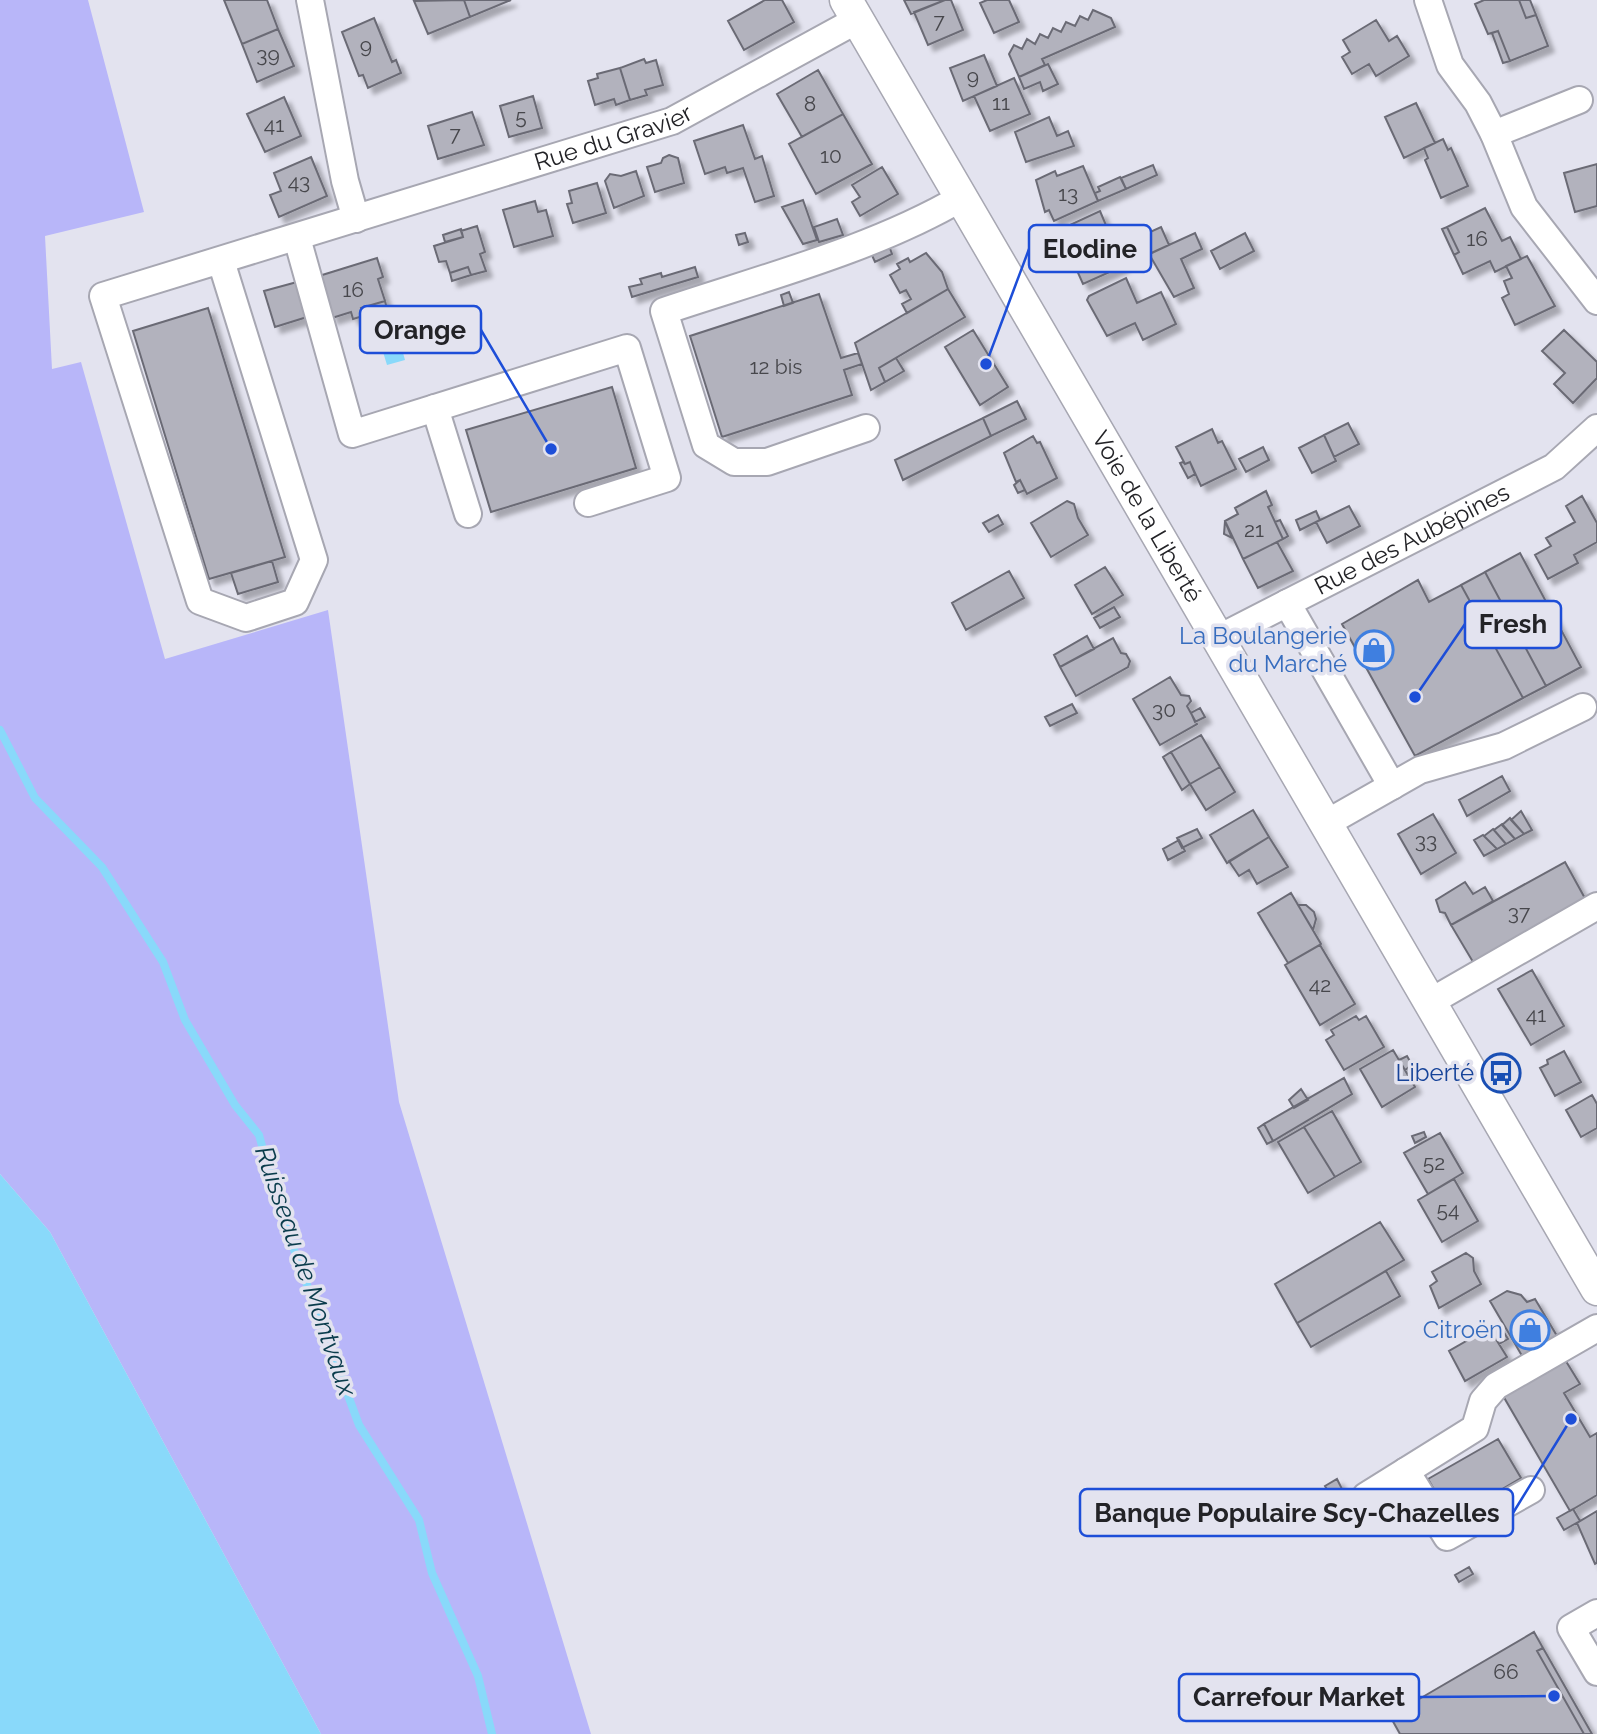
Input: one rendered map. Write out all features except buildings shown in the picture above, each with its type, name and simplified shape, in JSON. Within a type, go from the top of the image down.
[{"type":"main road","name":"Voie de la Liberté","points":[[852,10],[1597,1289]]},
{"type":"street","points":[[310,0],[345,181],[356,219]]},
{"type":"street","points":[[1428,0],[1450,65],[1478,103],[1524,207],[1597,301]]},
{"type":"street","name":"Rue du Gravier","points":[[221,261],[314,560],[295,602],[246,618],[200,601],[103,296],[672,121],[852,10]]},
{"type":"street","points":[[1494,134],[1579,100]]},
{"type":"street","points":[[866,428],[767,462],[734,462],[706,445],[664,311],[870,241],[927,218],[961,198]]},
{"type":"street","points":[[297,238],[352,434],[627,348],[667,478],[588,503]]},
{"type":"street","points":[[435,408],[468,514]]},
{"type":"street","name":"Rue des Aubépines","points":[[1217,639],[1554,467],[1597,428]]},
{"type":"street","points":[[1287,603],[1392,786]]},
{"type":"street","points":[[1325,824],[1420,770],[1504,746],[1583,707]]},
{"type":"street","points":[[1430,1002],[1597,906]]},
{"type":"street","points":[[1366,1496],[1475,1428],[1483,1401],[1496,1386],[1597,1328]]},
{"type":"street","points":[[1406,1471],[1447,1537],[1531,1490]]},
{"type":"street","points":[[1597,1613],[1571,1629],[1597,1672]]},
{"type":"shaded area","points":[[0,0],[88,0],[144,212],[45,236],[52,369],[81,362],[165,659],[328,610],[399,1102],[591,1734],[321,1734],[50,1232],[0,1174]]},
{"type":"shaded area","points":[[395,324],[405,360],[387,365],[376,329]]},
{"type":"shaded area","points":[[0,1174],[50,1232],[321,1734],[0,1734]]},
{"type":"waterway","name":"Ruisseau de Montvaux","points":[[0,730],[35,798],[102,867],[163,962],[185,1020],[235,1105],[259,1135],[283,1220],[359,1425],[419,1520],[432,1573],[478,1676],[492,1734]]},
{"type":"place","name":"Elodine","points":[[986,364]]},
{"type":"place","name":"Orange","points":[[551,449]]},
{"type":"place","name":"La Boulangerie du Marché","points":[[1374,650]]},
{"type":"place","name":"Fresh","points":[[1415,697]]},
{"type":"place","name":"Liberté","points":[[1501,1073]]},
{"type":"place","name":"Citroën","points":[[1530,1330]]},
{"type":"place","name":"Banque Populaire Scy-Chazelles","points":[[1571,1419]]},
{"type":"place","name":"Carrefour Market","points":[[1554,1696]]}]
